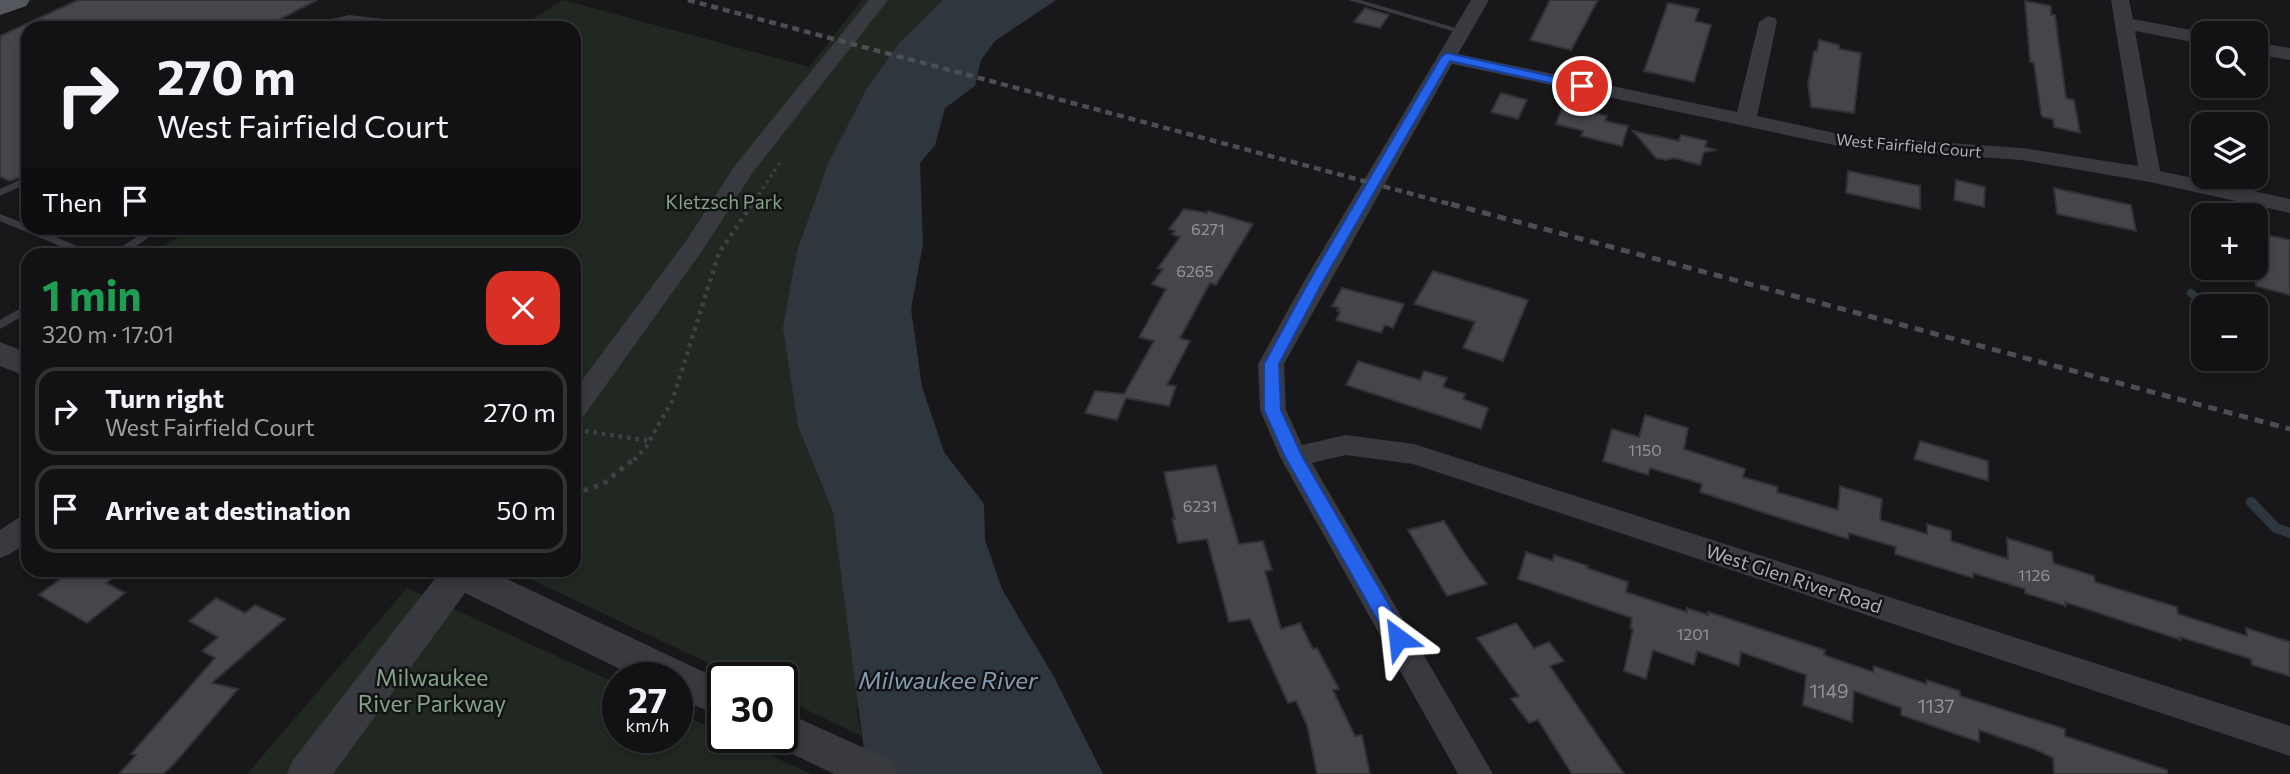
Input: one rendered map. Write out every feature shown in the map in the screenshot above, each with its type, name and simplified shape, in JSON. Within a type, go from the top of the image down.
[{"type":"main road","points":[[0,7],[18,0]]},
{"type":"street","points":[[581,400],[694,246],[744,169],[879,0]]},
{"type":"street","points":[[1476,774],[1294,457],[1273,410],[1271,364],[1315,283],[1480,0]]},
{"type":"street","points":[[2120,0],[2150,175]]},
{"type":"street","points":[[1745,122],[1768,22]]},
{"type":"street","points":[[2124,23],[2191,36]]},
{"type":"street","points":[[2268,50],[2290,54]]},
{"type":"street","name":"West Fairfield Court","points":[[1447,57],[1848,142],[2022,154],[2150,175],[2290,206]]},
{"type":"street","points":[[0,353],[21,363]]},
{"type":"street","name":"West Glen River Road","points":[[1294,457],[1346,445],[1414,454],[2290,741]]},
{"type":"street","points":[[0,546],[21,531]]},
{"type":"street","points":[[308,774],[453,577]]},
{"type":"street","points":[[467,577],[643,662]]},
{"type":"street","points":[[798,737],[876,774]]},
{"type":"lane","points":[[1352,0],[1462,32]]},
{"type":"lane","points":[[333,21],[358,16],[386,21]]},
{"type":"lane","points":[[0,193],[21,182]]},
{"type":"lane","points":[[0,217],[21,226]]},
{"type":"lane","points":[[44,235],[76,248]]},
{"type":"lane","points":[[125,248],[146,235]]},
{"type":"lane","points":[[0,325],[21,312]]},
{"type":"path","points":[[581,492],[603,484],[631,463],[650,441],[673,401],[719,253],[787,151]]},
{"type":"path","points":[[581,430],[650,441]]},
{"type":"green space","name":"Kletzsch Park","points":[[563,0],[809,67],[862,0],[1009,0],[905,104],[857,712],[861,736],[798,706],[798,662],[707,662],[526,577],[581,577],[581,248],[161,248],[182,235],[581,235],[581,21],[529,21]]},
{"type":"green space","name":"Milwaukee River Parkway","points":[[407,588],[602,677],[602,753],[693,753],[693,719],[707,726],[707,753],[766,753],[811,774],[247,774]]},
{"type":"water","name":"Milwaukee River","points":[[943,0],[1056,0],[995,41],[981,60],[975,86],[945,108],[935,145],[920,163],[923,244],[911,309],[922,387],[944,452],[984,504],[985,540],[1002,589],[1054,677],[1103,774],[867,774],[833,512],[798,426],[783,328],[797,251],[828,164],[867,88],[900,42]]},
{"type":"building","points":[[78,0],[317,0],[276,21],[32,21]]},
{"type":"building","points":[[1550,0],[1598,0],[1571,50],[1530,40]]},
{"type":"building","points":[[2025,1],[2051,6],[2051,15],[2055,15],[2066,98],[2074,100],[2080,133],[2054,127],[2053,119],[2041,114],[2034,63],[2030,62]]},
{"type":"building","points":[[1668,3],[1699,9],[1695,21],[1711,25],[1694,82],[1644,71]]},
{"type":"building","points":[[1365,8],[1389,15],[1380,28],[1354,22]]},
{"type":"building","points":[[21,26],[21,177],[10,181],[0,177],[0,36]]},
{"type":"building","points":[[1819,40],[1839,45],[1839,49],[1861,53],[1854,113],[1811,107],[1808,85],[1814,51],[1817,51]]},
{"type":"building","points":[[1501,93],[1527,100],[1518,119],[1491,112]]},
{"type":"building","points":[[1563,106],[1607,116],[1605,121],[1628,126],[1622,146],[1581,136],[1583,131],[1556,124]]},
{"type":"building","points":[[1633,131],[1679,141],[1681,135],[1707,141],[1705,147],[1717,150],[1704,152],[1700,165],[1674,158],[1656,158]]},
{"type":"building","points":[[1848,171],[1920,186],[1920,209],[1846,193]]},
{"type":"building","points":[[1956,180],[1985,187],[1984,207],[1954,200]]},
{"type":"building","points":[[2054,188],[2131,205],[2136,231],[2057,214]]},
{"type":"building","points":[[1184,209],[1208,211],[1253,224],[1216,285],[1210,283],[1180,338],[1190,341],[1167,385],[1176,386],[1169,406],[1126,398],[1117,420],[1085,413],[1095,391],[1124,394],[1154,341],[1139,337],[1166,289],[1152,284],[1163,269],[1158,268],[1180,237],[1172,234],[1175,231],[1169,229]]},
{"type":"building","points":[[2268,235],[2290,240],[2290,295],[2256,286],[2256,280],[2268,280]]},
{"type":"building","points":[[1433,271],[1528,300],[1503,361],[1463,348],[1475,322],[1414,304]]},
{"type":"building","points":[[1342,288],[1404,304],[1393,328],[1385,325],[1381,333],[1336,320],[1339,308],[1332,306]]},
{"type":"building","points":[[1358,361],[1420,380],[1424,371],[1447,378],[1443,387],[1465,394],[1463,399],[1488,408],[1481,429],[1346,385]]},
{"type":"building","points":[[1645,415],[1688,428],[1684,449],[1745,469],[1743,477],[1778,487],[1777,492],[1838,510],[1840,486],[1882,499],[1880,520],[1927,534],[1927,524],[1951,531],[1951,541],[2008,559],[2007,538],[2052,552],[2053,563],[2094,576],[2095,582],[2177,607],[2178,614],[2247,636],[2246,628],[2290,642],[2290,676],[2252,665],[2251,659],[2180,637],[2181,640],[2065,602],[2066,606],[2025,593],[2025,589],[1973,573],[1973,578],[1895,554],[1896,547],[1849,533],[1848,539],[1700,492],[1702,484],[1650,468],[1648,475],[1603,461],[1612,429],[1639,437]]},
{"type":"building","points":[[1920,441],[1988,461],[1988,481],[1914,459]]},
{"type":"building","points":[[1216,465],[1239,544],[1263,541],[1272,570],[1265,571],[1281,629],[1300,623],[1313,649],[1317,648],[1339,689],[1333,690],[1355,736],[1362,735],[1370,774],[1317,774],[1307,725],[1296,701],[1288,703],[1250,619],[1229,622],[1207,539],[1178,543],[1164,472]]},
{"type":"building","points":[[1444,521],[1487,584],[1447,596],[1408,530]]},
{"type":"building","points":[[1526,552],[1553,561],[1554,555],[1588,566],[1587,568],[1628,582],[1626,592],[1687,612],[1687,608],[1708,615],[1708,612],[1825,650],[1824,655],[1873,672],[1874,666],[1926,684],[1927,680],[1960,691],[1960,696],[2065,729],[2065,736],[2167,770],[2167,774],[2054,774],[2053,758],[2034,749],[1979,730],[1979,742],[1901,715],[1901,708],[1854,691],[1852,722],[1803,705],[1806,675],[1741,652],[1739,666],[1697,651],[1694,665],[1653,650],[1646,679],[1624,671],[1633,629],[1630,628],[1632,618],[1518,579]]},
{"type":"building","points":[[63,577],[113,577],[106,583],[125,593],[87,623],[39,595]]},
{"type":"building","points":[[216,598],[245,613],[255,605],[285,619],[212,683],[238,689],[174,764],[163,774],[119,774],[136,755],[131,754],[215,658],[202,651],[218,637],[189,621]]},
{"type":"building","points":[[1516,623],[1534,648],[1549,642],[1564,661],[1550,666],[1624,774],[1572,774],[1538,720],[1529,723],[1511,699],[1519,696],[1477,638]]},
{"type":"waterway","points":[[2251,502],[2276,528],[2290,533]]},
{"type":"railway","points":[[688,0],[1457,206]]},
{"type":"railway","points":[[1451,204],[2290,429]]},
{"type":"route","points":[[1398,638],[1294,457],[1273,410],[1271,364],[1315,283],[1447,57],[1582,86]]}]
